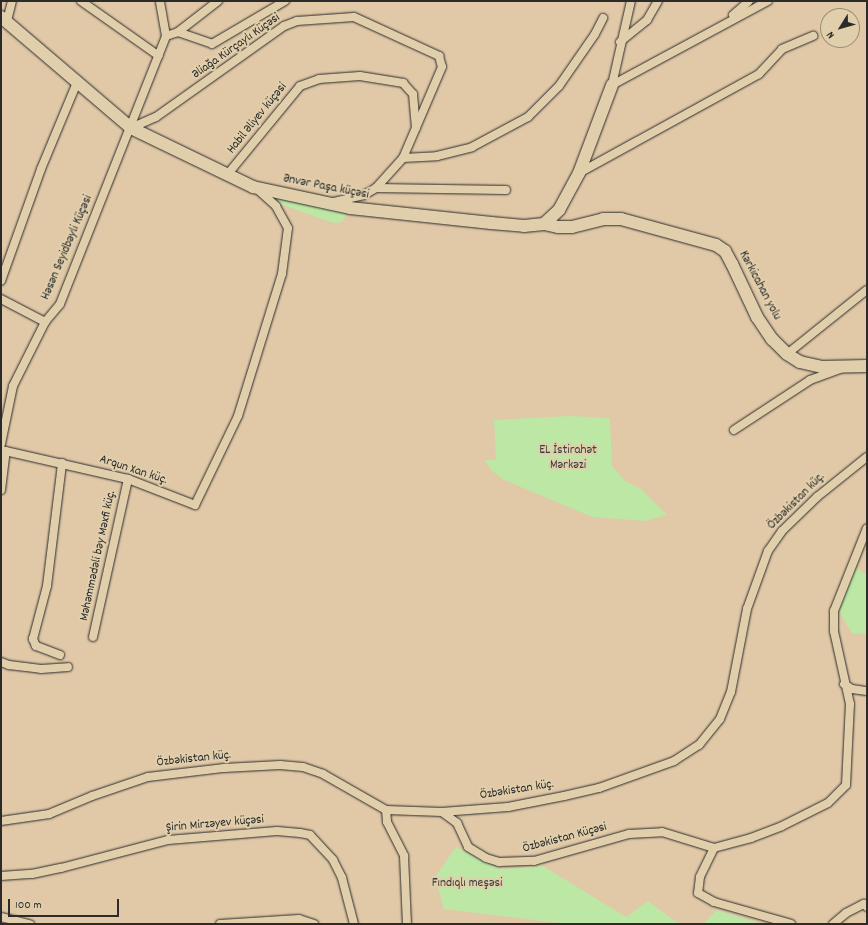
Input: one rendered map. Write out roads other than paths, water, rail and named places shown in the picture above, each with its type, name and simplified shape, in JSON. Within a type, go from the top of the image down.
[{"type":"street","points":[[4,19],[12,1]]},
{"type":"street","points":[[81,1],[159,56]]},
{"type":"street","points":[[160,1],[166,36],[178,32],[218,1]]},
{"type":"street","points":[[178,32],[212,44],[285,1]]},
{"type":"street","points":[[544,224],[558,210],[579,173],[612,85],[620,42],[631,1]]},
{"type":"street","points":[[620,42],[647,20],[658,1]]},
{"type":"street","points":[[726,22],[749,1]]},
{"type":"street","points":[[612,85],[726,22],[768,1]]},
{"type":"street","name":"Əliağa Kürçaylı Küçəsi","points":[[131,128],[169,108],[284,26],[297,21],[354,17],[439,56],[442,67],[404,158],[376,188]]},
{"type":"street","points":[[404,158],[436,156],[472,147],[528,117],[559,86],[595,34],[603,18]]},
{"type":"street","name":"Ənvər Paşa küçəsi","points":[[4,19],[78,80],[131,128],[227,176],[254,187],[321,204],[491,224],[524,226],[544,224],[558,228],[593,222]]},
{"type":"street","name":"Həsən Seyidbəyli Küçəsi","points":[[1,490],[3,448],[13,386],[45,322],[60,304],[131,128],[166,36]]},
{"type":"street","points":[[579,173],[759,74],[782,49],[813,36]]},
{"type":"street","name":"Habil Əliyev küçəsi","points":[[227,176],[300,86],[319,79],[360,76],[403,83],[413,94],[416,130]]},
{"type":"street","points":[[1,281],[41,169],[78,80]]},
{"type":"street","name":"Arqun Xan küç.","points":[[62,464],[128,479],[195,505],[238,416],[282,274],[288,228],[276,206],[254,187]]},
{"type":"street","points":[[321,204],[364,195],[376,188],[506,190]]},
{"type":"street","name":"Kərkicahan yolu","points":[[593,222],[609,219],[632,221],[716,245],[725,251],[757,317],[772,339],[787,354],[800,362],[822,367],[867,366]]},
{"type":"street","points":[[787,354],[867,290]]},
{"type":"street","points":[[1,299],[45,322]]},
{"type":"street","points":[[734,430],[810,380],[847,367]]},
{"type":"street","points":[[3,448],[62,464],[47,586],[33,638],[36,646],[60,655]]},
{"type":"street","name":"Özbəkistan küç.","points":[[1,821],[49,814],[92,796],[148,777],[280,765],[312,770],[386,810],[442,812],[508,807],[599,788],[674,761],[699,745],[720,719],[731,692],[747,609],[768,552],[782,531],[817,496],[867,457]]},
{"type":"street","name":"Məhəmmədəli bəy Məxfi küç.","points":[[93,637],[96,630],[128,479]]},
{"type":"street","points":[[791,924],[714,902],[698,893],[700,877],[714,848],[751,838],[782,826],[828,803],[841,793],[846,785],[850,704],[844,684],[834,631],[834,611],[867,528]]},
{"type":"street","points":[[1,662],[9,665],[41,669],[68,667]]},
{"type":"street","points":[[844,684],[852,689],[867,691]]},
{"type":"street","points":[[386,810],[387,822],[404,856],[407,924]]},
{"type":"street","name":"Özbəkistan Küçəsi","points":[[442,812],[457,823],[468,847],[486,858],[499,862],[515,864],[534,861],[629,834],[662,832],[714,848]]},
{"type":"street","name":"Şirin Mirzəyev küçəsi","points":[[1,876],[32,874],[61,868],[168,840],[270,832],[300,832],[310,836],[333,860],[342,878],[354,924]]},
{"type":"street","points":[[833,924],[846,913],[866,904]]},
{"type":"street","points":[[1,917],[30,924]]},
{"type":"street","points":[[220,924],[299,919],[314,924]]},
{"type":"park label","name":"EL İstirahət Mərkəzi","points":[[568,460]]},
{"type":"park label","name":"Fındıqlı meşəsi","points":[[467,884]]}]
